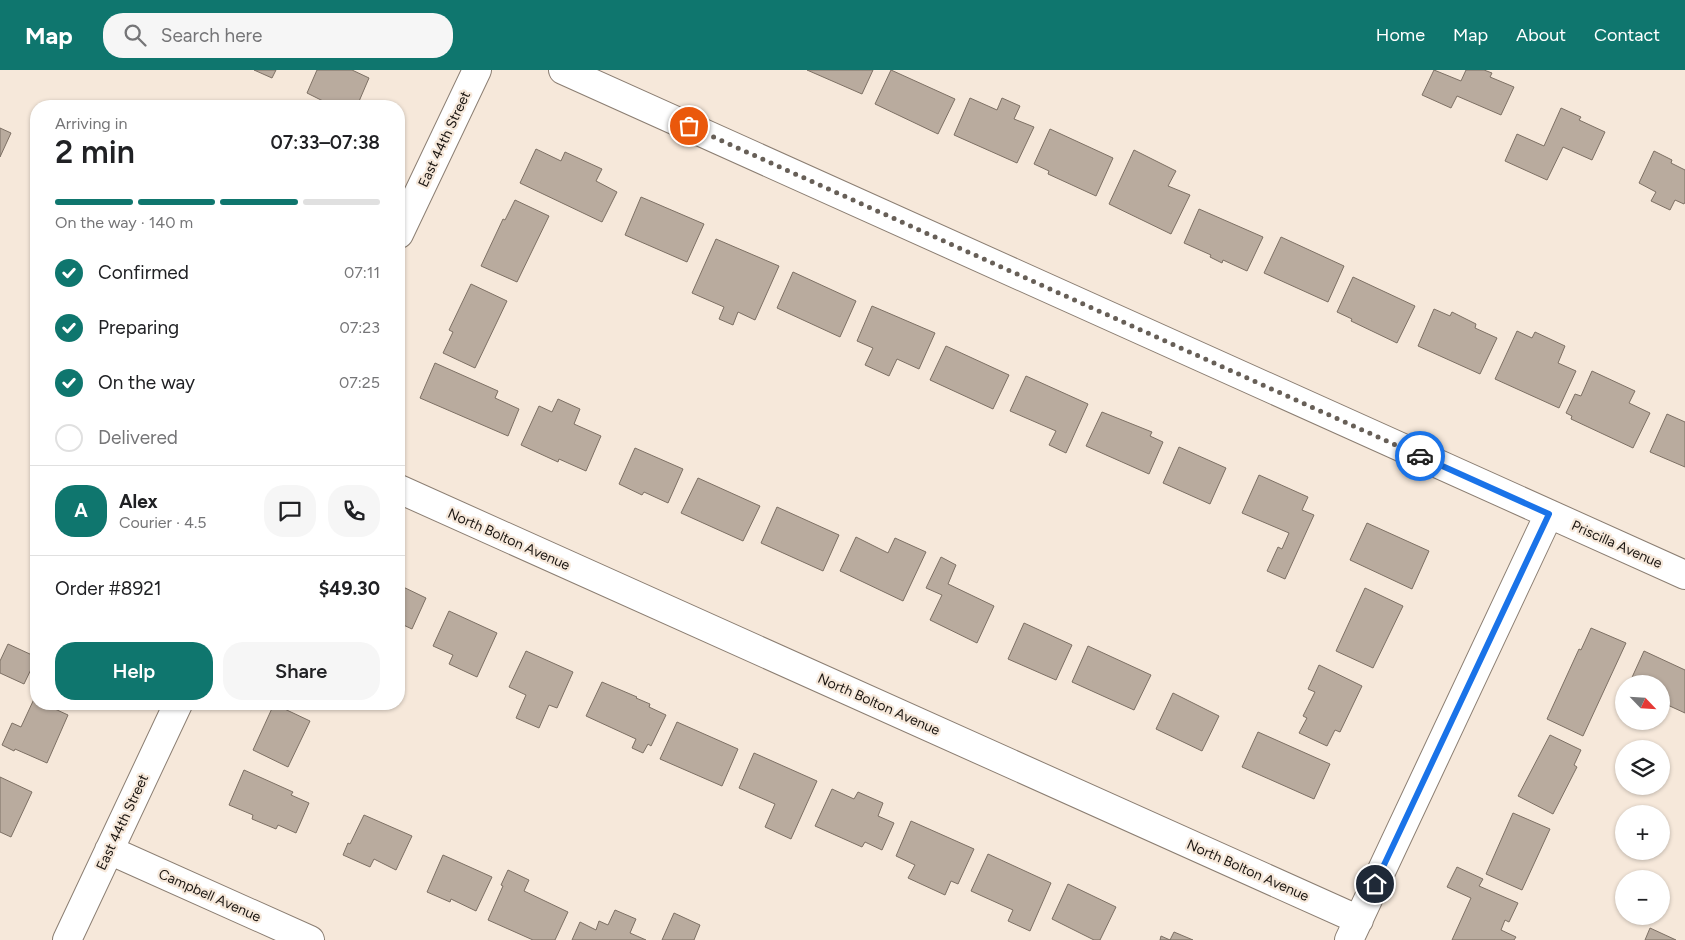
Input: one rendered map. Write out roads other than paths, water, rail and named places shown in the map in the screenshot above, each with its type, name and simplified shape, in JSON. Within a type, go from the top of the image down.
[{"type":"street","name":"East 44th Street","points":[[405,221],[477,70]]},
{"type":"street","name":"Priscilla Avenue","points":[[563,70],[1685,575]]},
{"type":"street","name":"North Bolton Avenue","points":[[405,492],[1354,930]]},
{"type":"street","points":[[1354,930],[1549,514]]},
{"type":"street","name":"East 44th Street","points":[[67,940],[175,710]]},
{"type":"street","name":"Campbell Avenue","points":[[110,850],[310,940]]}]
